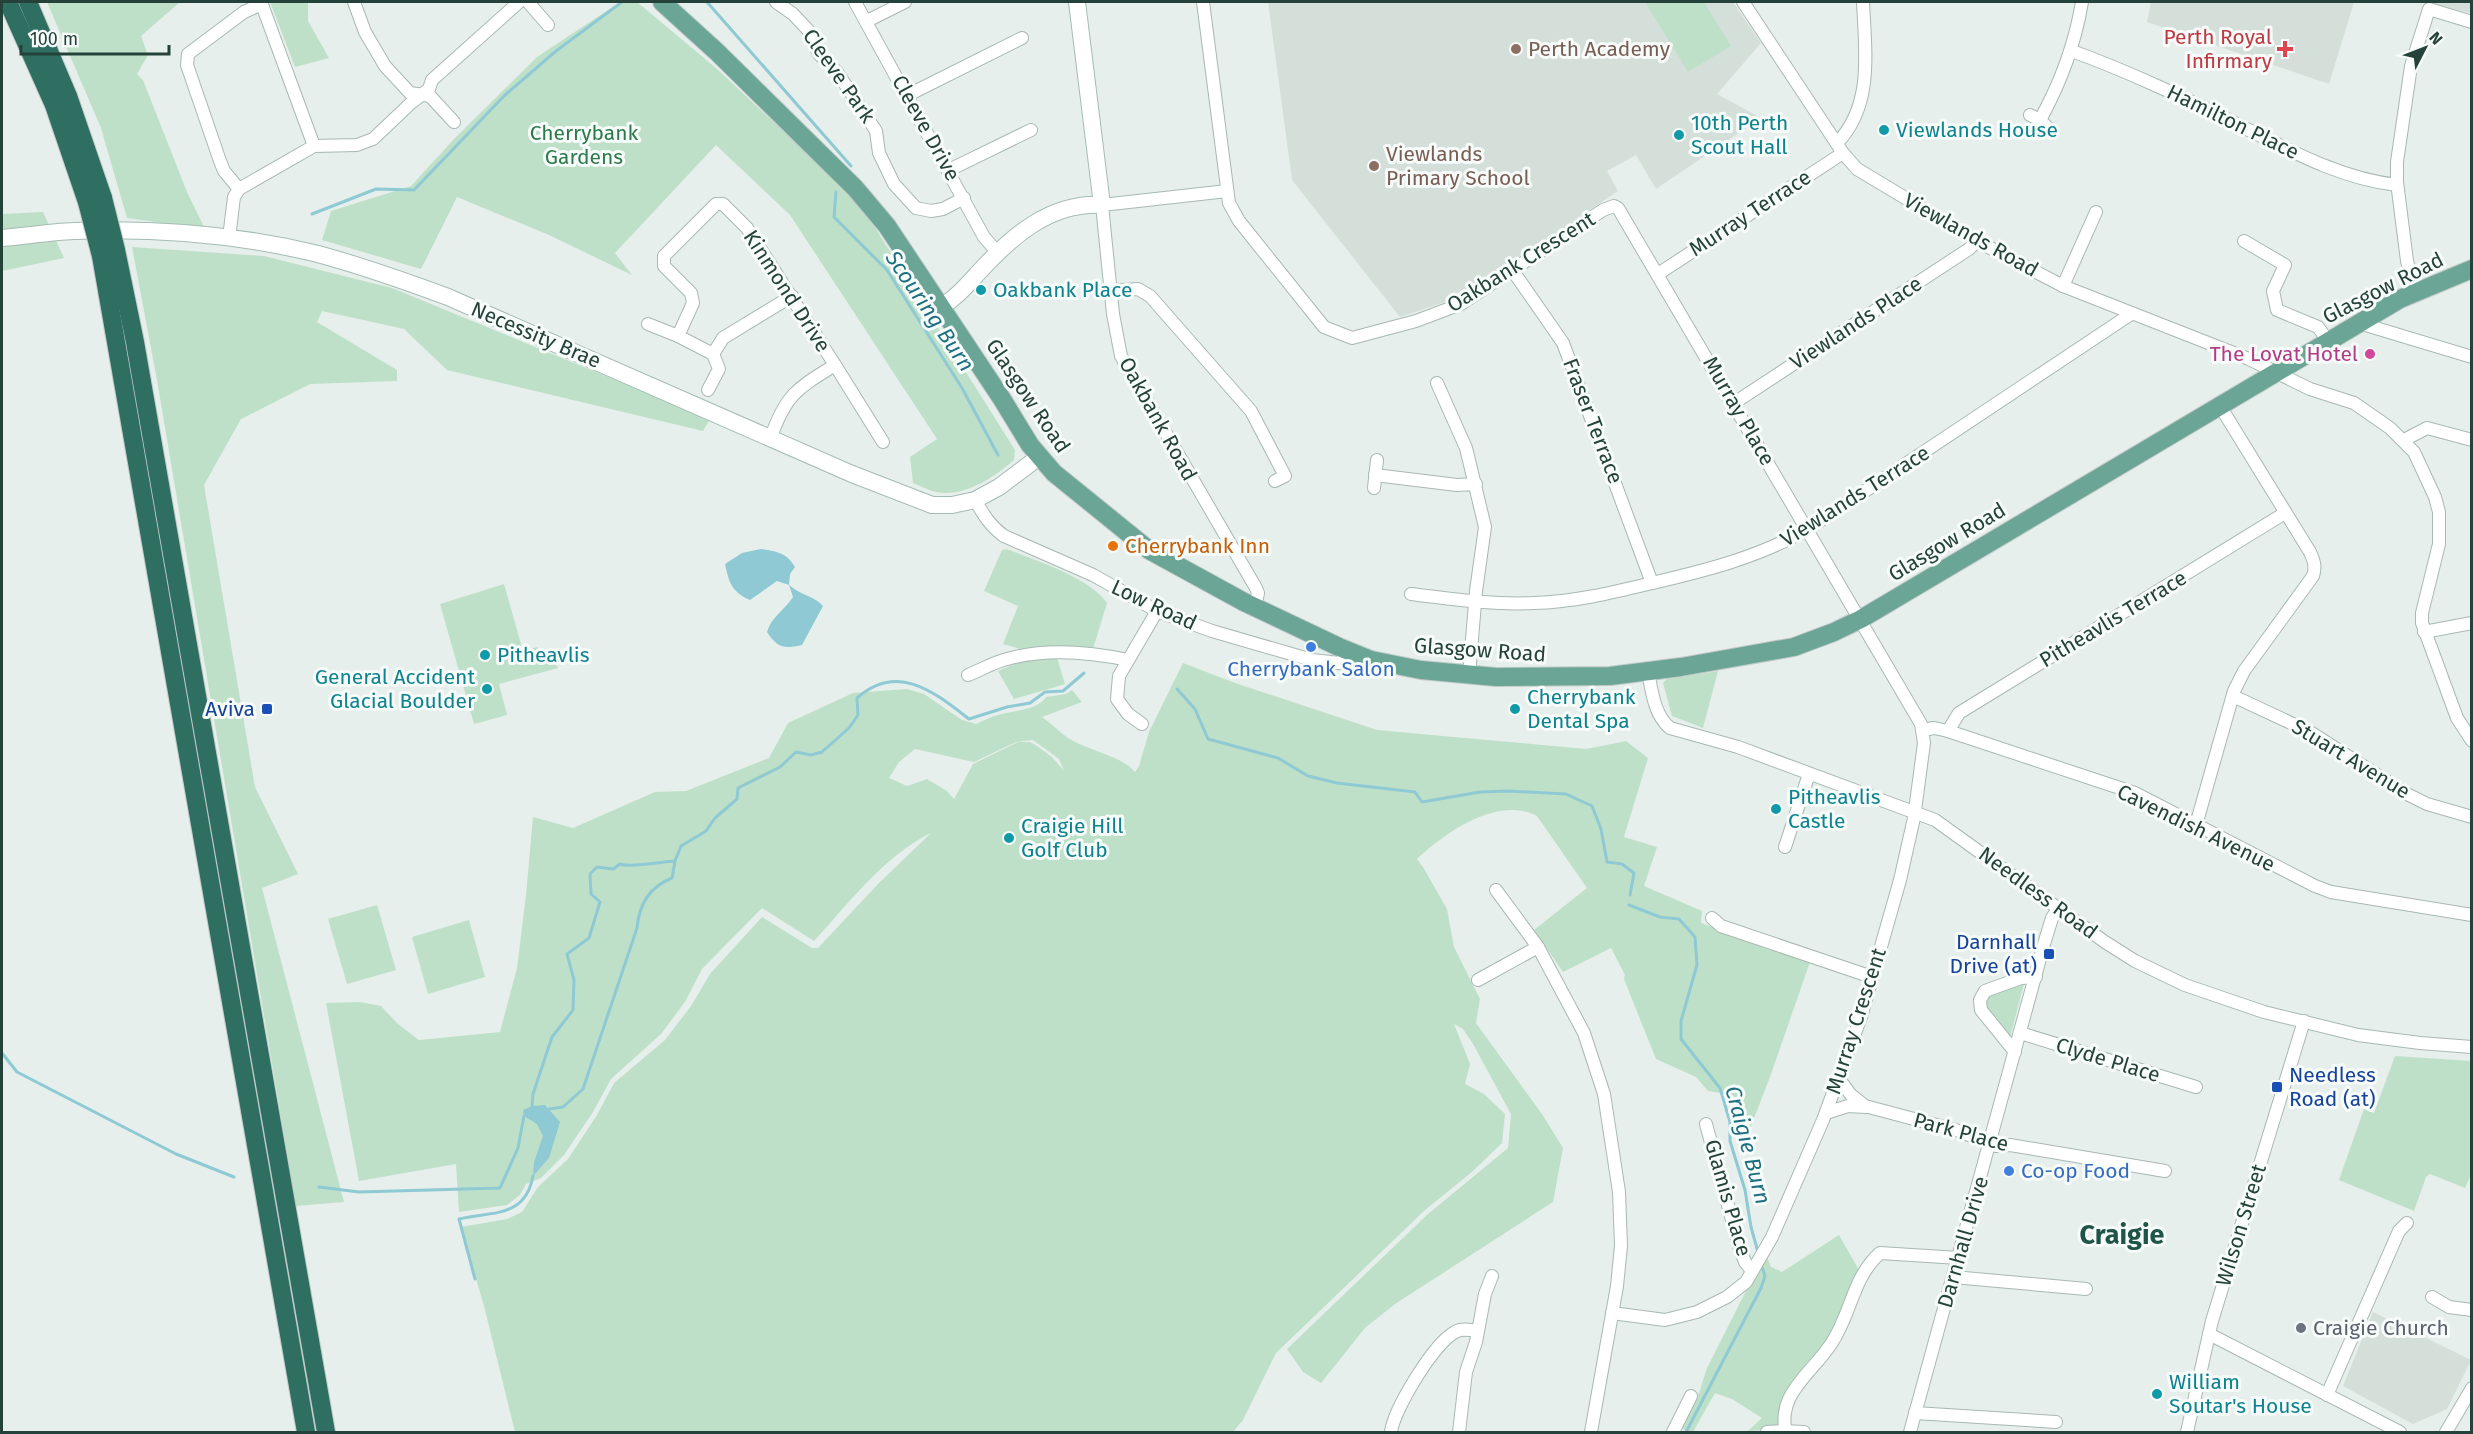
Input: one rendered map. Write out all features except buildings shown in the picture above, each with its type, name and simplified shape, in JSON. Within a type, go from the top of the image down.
[{"type":"highway","points":[[8,2],[95,200]]},
{"type":"highway","points":[[27,2],[68,96],[108,253],[137,354],[326,1432]]},
{"type":"highway","points":[[108,253],[306,1432]]},
{"type":"main road","name":"Glasgow Road","points":[[662,2],[724,59],[855,188],[887,226],[1039,457],[1054,473],[1149,550],[1255,607],[1354,654],[1400,667],[1469,675],[1583,677],[1648,672],[1782,650],[1821,638],[1861,619],[2328,341],[2415,292],[2472,269]]},
{"type":"main road","name":"Oakbank Road","points":[[1077,2],[1102,205]]},
{"type":"main road","points":[[941,307],[956,298],[1019,232],[1039,220],[1074,208],[1102,205]]},
{"type":"main road","name":"Necessity Brae","points":[[2,238],[74,231],[157,232],[229,238],[317,254],[398,278],[506,321],[852,474],[932,505],[952,505],[975,500],[999,487],[1039,457]]},
{"type":"street","points":[[354,2],[365,32],[385,66],[410,93],[430,96],[454,122]]},
{"type":"street","points":[[229,238],[234,197],[239,189],[314,146],[357,146],[373,139],[429,88],[432,80],[519,2]]},
{"type":"street","points":[[528,2],[548,25]]},
{"type":"street","name":"Cleeve Park","points":[[776,2],[793,14],[808,30],[819,54],[837,72],[876,131],[879,153],[894,184],[916,208],[931,211],[943,209],[964,198]]},
{"type":"street","name":"Cleeve Drive","points":[[855,2],[984,237],[998,253]]},
{"type":"street","points":[[867,21],[905,2]]},
{"type":"street","name":"Oakbank Crescent","points":[[1203,2],[1229,203],[1239,221],[1324,327],[1352,338],[1380,332],[1444,312],[1461,304],[1513,271],[1603,210],[1614,206]]},
{"type":"street","name":"Viewlands Road","points":[[1743,2],[1840,148],[1857,169],[1977,241],[2063,286],[2249,359],[2310,389],[2354,403],[2404,440],[2414,452],[2430,482],[2439,512],[2439,544],[2422,613],[2424,632]]},
{"type":"street","points":[[1840,148],[1853,123],[1864,88],[1866,64],[1863,2]]},
{"type":"street","points":[[2039,121],[2072,51],[2082,2]]},
{"type":"street","points":[[239,189],[224,171],[220,161],[187,64],[188,54],[244,12],[262,3],[314,146]]},
{"type":"street","points":[[2415,292],[2408,269],[2397,185],[2397,162],[2411,66],[2429,9],[2472,22]]},
{"type":"street","points":[[908,95],[1022,38]]},
{"type":"street","name":"Hamilton Place","points":[[2072,51],[2153,83],[2331,169],[2382,184],[2397,185]]},
{"type":"street","points":[[949,170],[1031,130]]},
{"type":"street","name":"Murray Terrace","points":[[1658,274],[1840,148]]},
{"type":"street","points":[[1102,205],[1227,191]]},
{"type":"street","name":"Kinmond Drive","points":[[678,336],[693,303],[690,293],[662,261],[664,256],[716,204],[723,204],[747,228],[835,365],[791,395],[783,407],[771,437]]},
{"type":"street","name":"Oakbank Road","points":[[1102,205],[1110,291],[1121,356],[1256,588],[1258,593],[1255,607]]},
{"type":"street","name":"Murray Place","points":[[1614,206],[1622,214],[1658,274],[1861,619]]},
{"type":"street","points":[[2063,286],[2096,212]]},
{"type":"street","name":"Viewlands Place","points":[[1734,403],[1969,249],[1977,241]]},
{"type":"street","points":[[2244,241],[2285,265],[2272,291],[2277,310],[2319,327],[2328,341]]},
{"type":"street","name":"Fraser Terrace","points":[[1513,271],[1563,343],[1652,583]]},
{"type":"street","points":[[1110,291],[1138,289],[1146,292],[1251,411],[1285,476],[1275,481]]},
{"type":"street","points":[[713,354],[723,338],[792,296]]},
{"type":"street","name":"Viewlands Terrace","points":[[1411,594],[1475,602],[1536,603],[1599,596],[1724,566],[1788,541],[1808,530],[2131,314]]},
{"type":"street","points":[[2360,323],[2472,357]]},
{"type":"street","points":[[648,324],[713,354],[719,369],[708,390]]},
{"type":"street","points":[[835,365],[883,442]]},
{"type":"street","points":[[1437,383],[1466,448],[1485,527],[1475,602],[1469,675]]},
{"type":"street","points":[[2196,825],[2233,696],[2244,671],[2313,576],[2315,562],[2220,406]]},
{"type":"street","points":[[2404,440],[2427,428],[2472,440]]},
{"type":"street","points":[[1374,488],[1377,460]]},
{"type":"street","points":[[1376,475],[1457,485],[1476,484]]},
{"type":"street","name":"Low Road","points":[[975,500],[990,524],[1004,536],[1093,575],[1157,611],[1212,631],[1312,660],[1339,663],[1354,654]]},
{"type":"street","name":"Pitheavlis Terrace","points":[[1948,731],[1959,712],[2285,513]]},
{"type":"street","points":[[1142,724],[1128,714],[1117,699],[1119,676],[1157,611]]},
{"type":"street","name":"Murray Crescent","points":[[1612,1313],[1665,1320],[1697,1312],[1727,1297],[1746,1282],[1772,1237],[1839,1079],[1861,1017],[1900,880],[1915,813],[1924,743],[1923,730],[1918,717],[1861,619]]},
{"type":"street","points":[[2472,622],[2424,632],[2457,718],[2472,741]]},
{"type":"street","points":[[968,675],[1007,659],[1039,653],[1102,655],[1128,660]]},
{"type":"street","name":"Needless Road","points":[[1648,672],[1658,710],[1670,728],[1715,740],[1944,825],[2105,942],[2135,961],[2185,985],[2246,1006],[2358,1035],[2472,1047]]},
{"type":"street","name":"Stuart Avenue","points":[[2233,696],[2310,732],[2407,794],[2427,804],[2472,817]]},
{"type":"street","name":"Cavendish Avenue","points":[[1923,730],[1934,728],[1948,731],[2135,793],[2315,886],[2331,892],[2472,915]]},
{"type":"street","points":[[1785,847],[1809,774]]},
{"type":"street","points":[[1496,890],[1538,947],[1584,1033],[1604,1094],[1619,1192],[1621,1246],[1591,1432]]},
{"type":"street","name":"Darnhall Drive","points":[[1910,1432],[2052,918],[2059,908]]},
{"type":"street","points":[[1712,918],[1721,926],[1872,977]]},
{"type":"street","points":[[1478,980],[1538,947]]},
{"type":"street","points":[[2015,1052],[1981,1010],[1980,1000],[1985,991],[2021,978],[2036,976]]},
{"type":"street","name":"Wilson Street","points":[[2187,1432],[2209,1334],[2304,1021]]},
{"type":"street","name":"Clyde Place","points":[[2020,1033],[2196,1087]]},
{"type":"street","name":"Park Place","points":[[1839,1079],[1851,1095],[1866,1107]]},
{"type":"street","name":"Park Place","points":[[1826,1113],[1848,1107],[1866,1107],[1959,1131],[1996,1146],[2010,1145],[2165,1171]]},
{"type":"street","name":"Glamis Place","points":[[1706,1124],[1739,1246],[1745,1262],[1757,1262]]},
{"type":"street","points":[[2327,1395],[2399,1231],[2407,1223]]},
{"type":"street","points":[[1785,1431],[1784,1414],[1790,1398],[1830,1346],[1848,1312],[1860,1274],[1870,1262],[1880,1253],[1959,1258]]},
{"type":"street","points":[[1459,1432],[1466,1372],[1485,1294],[1492,1276]]},
{"type":"street","points":[[1953,1277],[2086,1289]]},
{"type":"street","points":[[2432,1297],[2449,1307],[2472,1310]]},
{"type":"street","points":[[1391,1432],[1395,1415],[1410,1385],[1450,1335],[1460,1330],[1477,1331]]},
{"type":"street","points":[[2209,1334],[2400,1432]]},
{"type":"street","points":[[2446,1432],[2472,1388]]},
{"type":"street","points":[[1673,1432],[1691,1396]]},
{"type":"street","points":[[1915,1413],[2056,1422]]},
{"type":"street","points":[[1767,1432],[1804,1432]]},
{"type":"shaded area","points":[[1268,2],[1733,2],[1761,43],[1717,94],[1761,118],[1656,189],[1636,155],[1607,171],[1618,191],[1471,289],[1448,301],[1400,317],[1292,180]]},
{"type":"shaded area","name":"Perth Royal Infirmary","points":[[2151,2],[2354,2],[2329,84],[2147,22]]},
{"type":"shaded area","points":[[2427,2],[2471,2],[2471,13],[2437,5]]},
{"type":"shaded area","points":[[2373,1312],[2471,1360],[2447,1409],[2413,1424],[2343,1386]]},
{"type":"green space","points":[[47,2],[180,2],[141,36],[148,55],[137,74],[143,80],[187,192],[205,229],[127,218],[101,128]]},
{"type":"green space","points":[[270,2],[308,2],[308,21],[329,58],[295,67]]},
{"type":"green space","name":"Cherrybank Gardens","points":[[620,2],[637,2],[716,68],[847,191],[869,218],[1015,450],[1014,460],[978,485],[957,492],[936,492],[913,483],[910,457],[937,439],[790,215],[716,145],[615,253],[632,275],[549,235],[457,197],[421,269],[322,240],[331,211],[411,186],[455,138],[537,57]]},
{"type":"green space","points":[[1645,2],[1704,2],[1731,46],[1688,72]]},
{"type":"green space","points":[[43,212],[64,258],[2,271],[2,214]]},
{"type":"green space","points":[[132,247],[264,256],[392,288],[710,419],[703,431],[447,370],[404,329],[322,311],[317,322],[397,370],[397,381],[310,384],[241,419],[204,485],[255,787],[298,874],[262,888],[344,1202],[296,1206],[157,380]]},
{"type":"green space","points":[[1007,549],[1088,585],[1107,603],[1093,649],[1028,651],[1003,644],[1018,606],[984,591],[1002,550]]},
{"type":"green space","points":[[504,584],[523,651],[537,647],[541,661],[554,657],[558,668],[499,684],[507,715],[474,724],[440,604]]},
{"type":"green space","points":[[1057,658],[1065,684],[1014,699],[998,671],[1024,660]]},
{"type":"green space","points":[[1183,663],[1235,683],[1377,730],[1586,749],[1626,741],[1648,758],[1624,837],[1657,847],[1644,886],[1702,911],[1701,923],[1810,962],[1770,1077],[1740,1154],[1727,1094],[1708,1091],[1696,1077],[1656,1059],[1624,979],[1625,975],[1611,948],[1563,972],[1534,930],[1587,888],[1537,816],[1522,811],[1506,810],[1472,820],[1457,828],[1417,859],[1447,909],[1454,947],[1480,999],[1476,1023],[1542,1114],[1563,1148],[1553,1202],[1395,1304],[1365,1328],[1321,1383],[1303,1372],[1287,1349],[1428,1214],[1508,1148],[1511,1114],[1473,1044],[1463,1029],[1454,1024],[1470,1064],[1465,1084],[1484,1094],[1505,1114],[1502,1143],[1473,1171],[1424,1211],[1276,1353],[1243,1420],[1233,1432],[515,1432],[484,1306],[461,1227],[507,1219],[522,1212],[538,1187],[568,1159],[597,1115],[614,1083],[665,1040],[691,1006],[710,974],[762,917],[812,948],[818,948],[878,884],[931,833],[898,854],[883,867],[814,941],[762,908],[702,969],[685,1002],[661,1034],[611,1079],[593,1112],[564,1155],[541,1178],[526,1184],[520,1195],[507,1205],[459,1212],[456,1164],[359,1181],[326,1003],[360,1002],[381,1006],[398,1024],[419,1040],[500,1032],[517,968],[533,817],[573,828],[655,792],[686,791],[769,758],[788,723],[853,693],[907,689],[924,694],[962,720],[976,724],[995,716],[1031,708],[1046,697],[1066,694],[1072,690],[1082,702],[1042,717],[1068,738],[1121,761],[1135,772],[1149,732]],"holes":[[[1033,740],[1059,759],[1064,771],[1052,757],[1037,746],[1030,742],[1018,742],[973,764],[954,799],[947,791],[927,779],[907,786],[889,778],[899,762],[915,749],[974,762],[1016,742]]]},
{"type":"green space","points":[[1718,671],[1703,728],[1672,716],[1663,683],[1667,679]]},
{"type":"green space","points":[[377,905],[396,970],[347,984],[328,919]]},
{"type":"green space","points":[[469,920],[485,977],[428,994],[412,937]]},
{"type":"green space","points":[[2025,980],[2009,1041],[1985,1006],[1991,992]]},
{"type":"green space","points":[[2395,1056],[2471,1061],[2471,1175],[2465,1188],[2430,1174],[2426,1177],[2414,1211],[2339,1180],[2364,1109],[2374,1113]]},
{"type":"green space","points":[[1839,1235],[1860,1272],[1836,1331],[1803,1373],[1783,1429],[1748,1431],[1762,1418],[1732,1399],[1715,1393],[1693,1432],[1682,1429],[1699,1393],[1707,1368],[1750,1283],[1767,1257],[1771,1267],[1782,1272]]},
{"type":"water","points":[[761,549],[781,554],[795,567],[790,574],[789,585],[777,581],[750,600],[739,594],[732,586],[725,564],[742,553]]},
{"type":"water","points":[[789,585],[823,606],[802,645],[786,647],[774,641],[767,632],[772,622],[793,597]]},
{"type":"water","points":[[545,1105],[560,1122],[549,1158],[533,1176],[534,1162],[543,1136],[537,1124],[524,1116],[523,1110],[532,1106]]},
{"type":"waterway","points":[[312,214],[376,189],[414,190],[504,96],[556,51],[622,2]]},
{"type":"waterway","name":"Scouring Burn","points":[[707,2],[851,166]]},
{"type":"waterway","name":"Scouring Burn","points":[[836,192],[834,217],[887,270],[962,388],[998,455]]},
{"type":"waterway","points":[[549,1109],[563,1107],[583,1089],[643,904],[657,886],[672,878],[681,846],[706,831],[715,818],[737,799],[738,788],[780,767],[796,752],[811,755],[822,752],[849,728],[858,715],[857,698],[872,687],[887,682],[901,682],[929,691],[969,719],[1007,707],[1030,703],[1045,692],[1063,691],[1084,673]]},
{"type":"waterway","name":"Craigie Burn","points":[[1177,689],[1195,709],[1208,739],[1278,758],[1308,776],[1337,783],[1415,792],[1422,802],[1480,792],[1566,794],[1592,806],[1601,829],[1607,862],[1622,864],[1634,873],[1630,895]]},
{"type":"waterway","points":[[532,1106],[533,1094],[552,1037],[573,1010],[574,980],[567,954],[589,938],[600,902],[591,894],[590,874],[597,867],[613,869],[620,864],[638,865],[675,861]]},
{"type":"waterway","name":"Craigie Burn","points":[[1629,905],[1660,917],[1679,919],[1695,937],[1697,965],[1681,1021],[1681,1039],[1720,1088],[1730,1122],[1730,1141],[1745,1190],[1758,1252]]},
{"type":"waterway","points":[[2,1053],[17,1072],[176,1154],[234,1177]]},
{"type":"waterway","points":[[319,1187],[359,1192],[500,1188],[518,1148],[524,1116]]},
{"type":"waterway","points":[[475,1279],[459,1219],[505,1211],[515,1206],[523,1200],[533,1176]]},
{"type":"waterway","name":"Craigie Burn","points":[[1686,1432],[1761,1288],[1765,1276],[1761,1264]]},
{"type":"place","name":"Perth Academy","points":[[1516,49]]},
{"type":"place","name":"Perth Royal Infirmary","points":[[2285,49]]},
{"type":"place","name":"Viewlands House","points":[[1884,130]]},
{"type":"place","name":"10th Perth Scout Hall","points":[[1679,135]]},
{"type":"place","name":"Viewlands Primary School","points":[[1374,166]]},
{"type":"place","name":"Oakbank Place","points":[[981,290]]},
{"type":"place","name":"The Lovat Hotel","points":[[2370,354]]},
{"type":"place","name":"Cherrybank Inn","points":[[1113,546]]},
{"type":"place","name":"Cherrybank Salon","points":[[1311,647]]},
{"type":"place","name":"Pitheavlis","points":[[485,655]]},
{"type":"place","name":"General Accident Glacial Boulder","points":[[487,689]]},
{"type":"place","name":"Aviva","points":[[267,709]]},
{"type":"place","name":"Cherrybank Dental Spa","points":[[1515,709]]},
{"type":"place","name":"Pitheavlis Castle","points":[[1776,809]]},
{"type":"place","name":"Craigie Hill Golf Club","points":[[1009,838]]},
{"type":"place","name":"Darnhall Drive (at)","points":[[2049,954]]},
{"type":"place","name":"Needless Road (at)","points":[[2277,1087]]},
{"type":"place","name":"Co-op Food","points":[[2009,1171]]},
{"type":"place","name":"Craigie Church","points":[[2301,1328]]},
{"type":"place","name":"William Soutar's House","points":[[2157,1394]]},
{"type":"district","name":"Craigie","points":[[2122,1235]]}]
